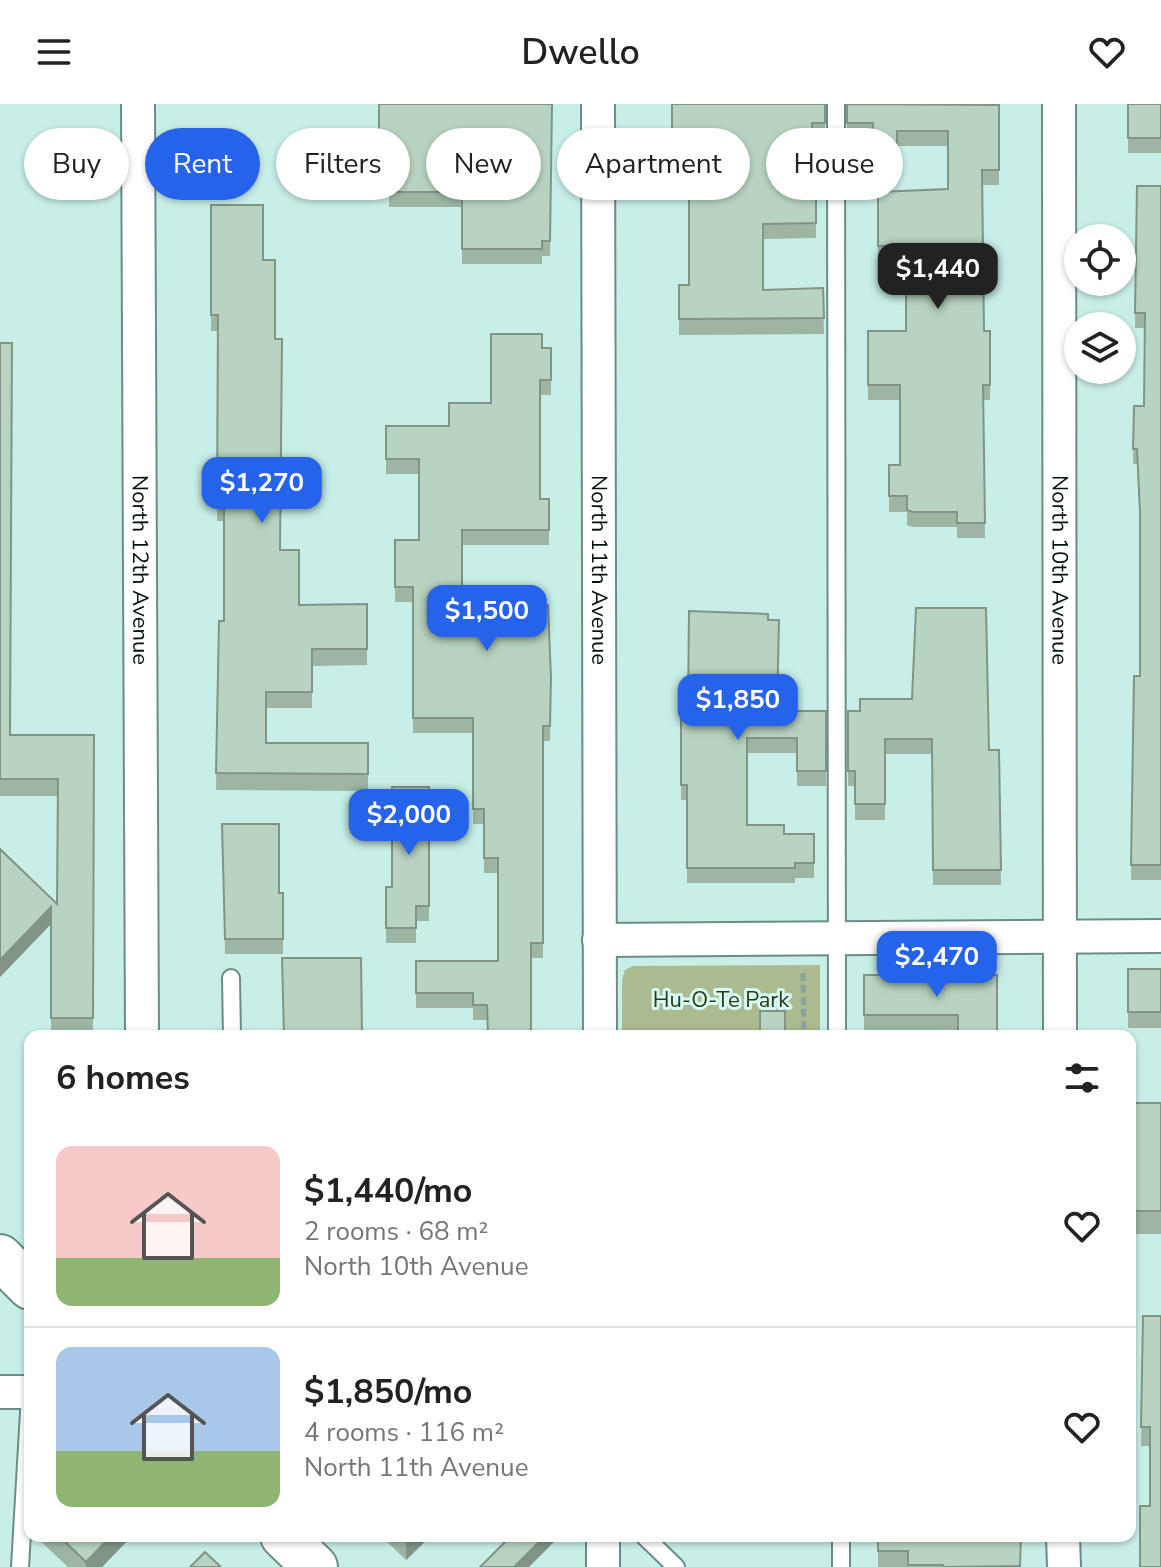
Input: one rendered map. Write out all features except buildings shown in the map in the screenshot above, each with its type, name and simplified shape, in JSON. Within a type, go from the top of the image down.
[{"type":"main road","points":[[0,1257],[24,1281]]},
{"type":"main road","points":[[289,1542],[315,1567]]},
{"type":"street","name":"North 12th Avenue","points":[[138,104],[142,1030]]},
{"type":"street","name":"North 11th Avenue","points":[[598,104],[600,1030]]},
{"type":"street","name":"North 10th Avenue","points":[[1059,104],[1060,1030]]},
{"type":"street","points":[[599,940],[1161,936]]},
{"type":"street","points":[[0,1392],[24,1393]]},
{"type":"street","points":[[603,1542],[603,1567]]},
{"type":"street","points":[[1063,1542],[1064,1567]]},
{"type":"lane","points":[[836,104],[837,1030]]},
{"type":"lane","points":[[231,978],[232,1030]]},
{"type":"lane","points":[[20,1567],[24,1497]]},
{"type":"lane","points":[[650,1542],[676,1567]]},
{"type":"lane","points":[[841,1542],[841,1567]]},
{"type":"path","points":[[803,973],[804,1030]]},
{"type":"green space","name":"Hu-O-Te Park","points":[[820,965],[820,1030],[622,1030],[622,980],[625,970],[633,966]]}]
